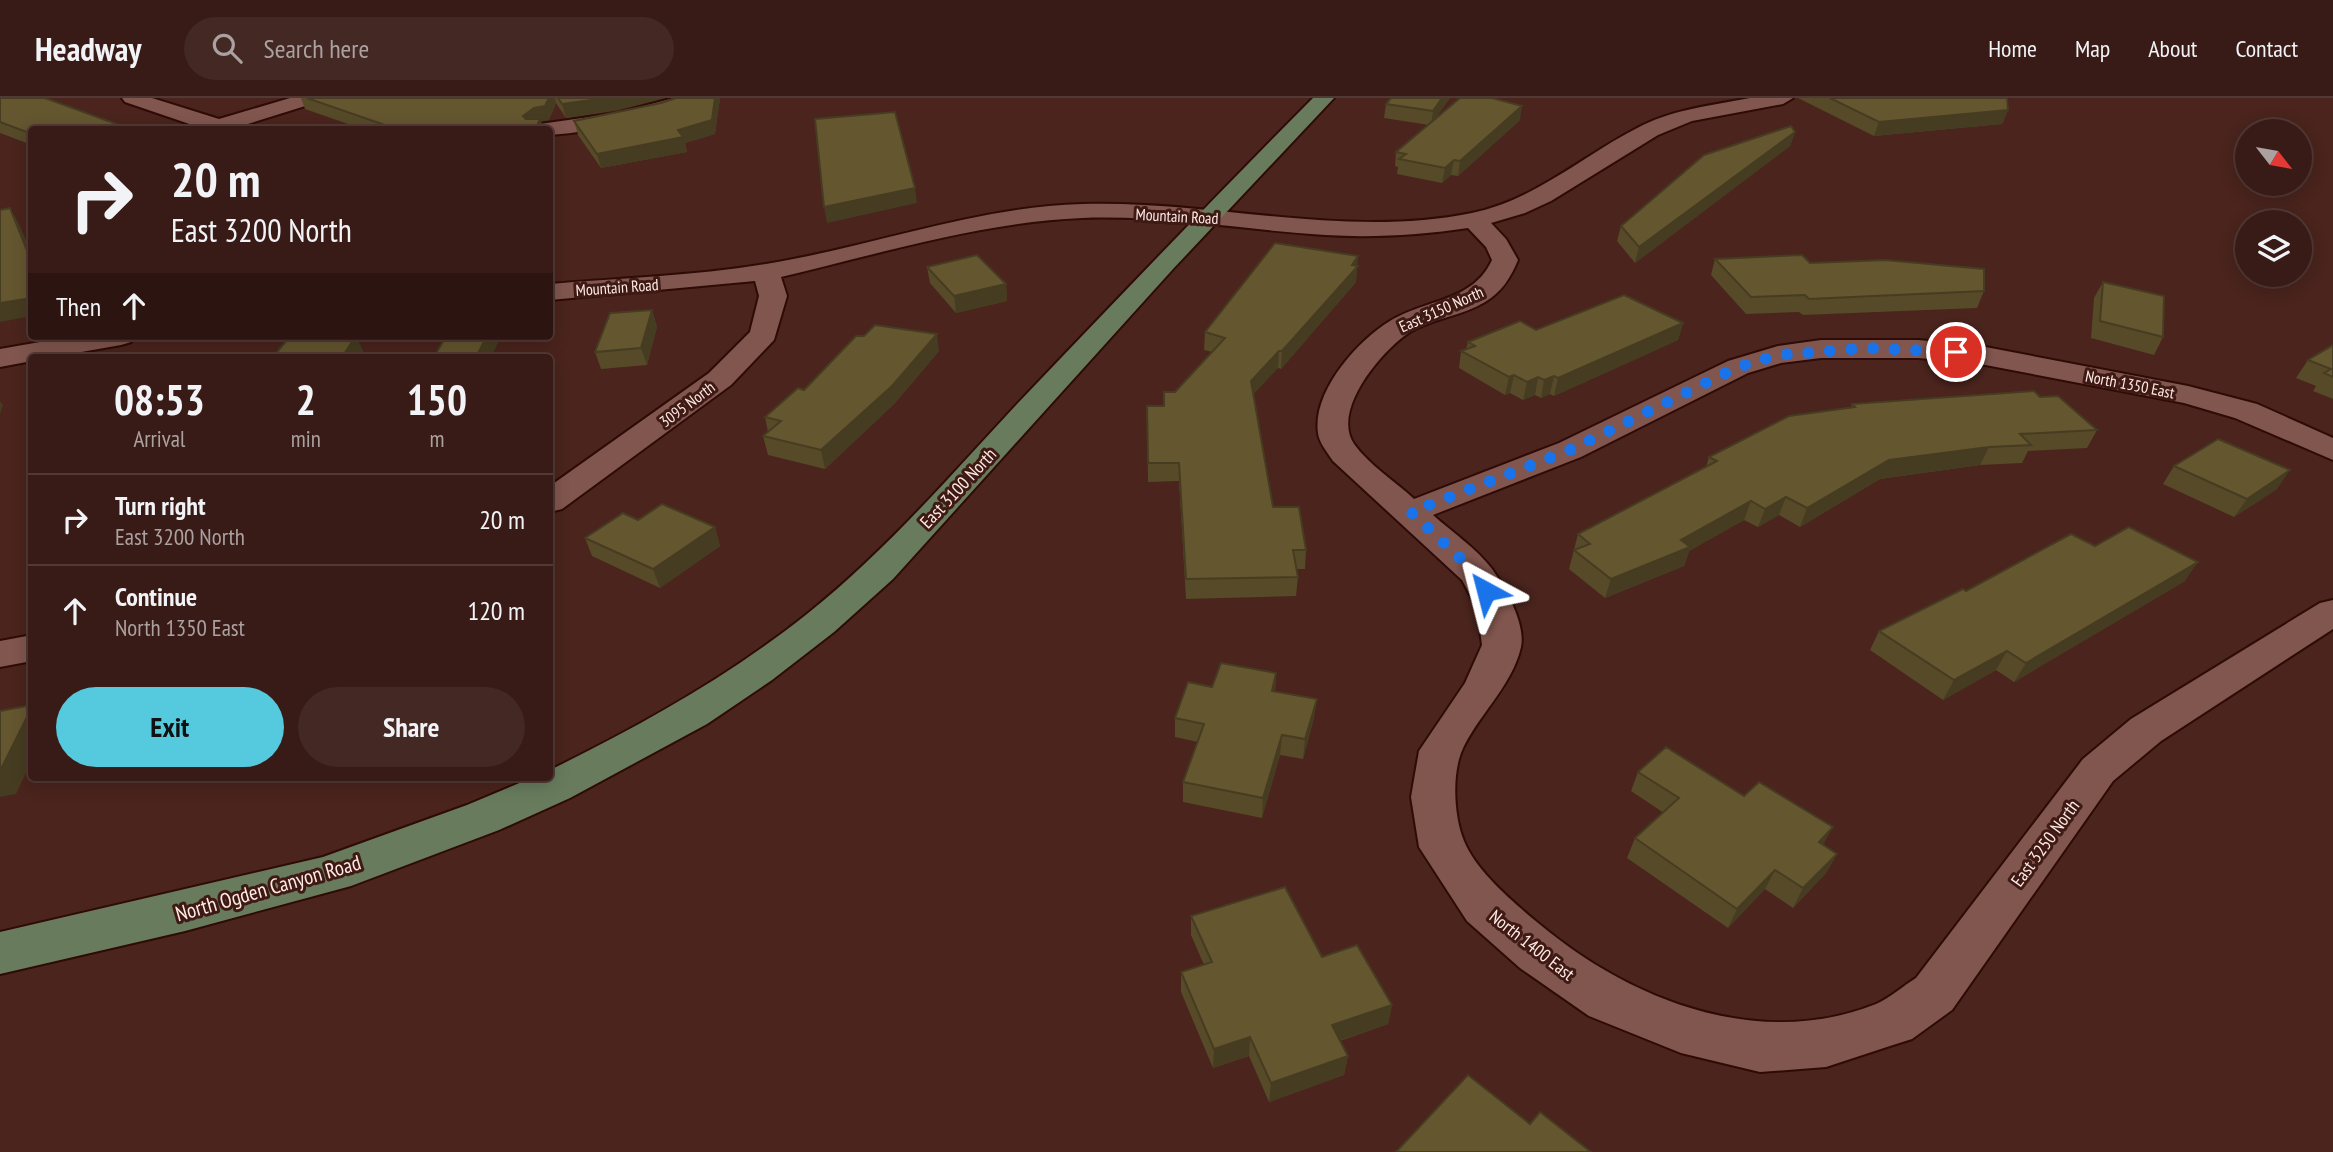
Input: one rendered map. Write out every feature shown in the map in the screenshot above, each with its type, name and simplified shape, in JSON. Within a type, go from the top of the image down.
[{"type":"main road","name":"East 3100 North","points":[[530,800],[663,732],[775,661],[833,615],[973,473],[1209,216],[1324,98]]},
{"type":"main road","name":"North Ogden Canyon Road","points":[[0,953],[167,916],[333,874],[530,800]]},
{"type":"street","points":[[132,98],[218,126]]},
{"type":"street","points":[[230,126],[311,98]]},
{"type":"street","points":[[553,129],[579,127],[667,108],[694,98]]},
{"type":"street","name":"Mountain Road","points":[[553,292],[766,272],[995,221],[1082,211],[1209,216],[1327,228],[1377,229],[1474,220],[1517,208],[1543,196],[1650,130],[1688,116],[1783,98]]},
{"type":"street","name":"East 3150 North","points":[[1334,436],[1334,412],[1342,389],[1382,338],[1404,324],[1468,301],[1489,288],[1501,275],[1505,260],[1497,244],[1474,220]]},
{"type":"street","name":"3095 North","points":[[553,500],[720,379],[764,334],[773,296],[766,272]]},
{"type":"street","points":[[0,358],[99,340]]},
{"type":"street","name":"North 1350 East","points":[[1411,512],[1570,450],[1738,367],[1778,355],[1821,349],[1918,349],[1975,354],[2188,395],[2246,411],[2333,450]]},
{"type":"street","name":"North 1400 East","points":[[1334,436],[1345,454],[1477,574],[1496,608],[1502,645],[1483,687],[1440,751],[1433,797],[1442,847],[1484,907],[1538,953],[1606,1000],[1681,1029],[1760,1048]]},
{"type":"street","name":"East 3250 North","points":[[1760,1048],[1826,1042],[1893,1022],[1934,994],[2098,770],[2146,730],[2333,612]]},
{"type":"street","points":[[0,654],[28,649]]},
{"type":"building","points":[[0,98],[45,98],[122,126],[28,126],[28,132],[0,122]]},
{"type":"building","points":[[307,98],[549,98],[545,106],[534,108],[523,116],[526,119],[540,119],[537,126],[388,126]]},
{"type":"building","points":[[558,98],[606,98],[562,104]]},
{"type":"building","points":[[676,98],[715,98],[712,120],[678,130],[683,137],[597,154],[574,121],[661,103]]},
{"type":"building","points":[[1391,98],[1442,98],[1433,111],[1386,104]]},
{"type":"building","points":[[1460,98],[1492,98],[1522,106],[1460,161],[1454,160],[1445,168],[1399,159],[1406,154],[1396,152]]},
{"type":"building","points":[[1830,98],[2007,98],[2008,110],[1879,122]]},
{"type":"building","points":[[895,112],[915,188],[824,207],[815,119]]},
{"type":"building","points":[[1791,126],[1795,132],[1639,247],[1621,226],[1704,155]]},
{"type":"building","points":[[10,208],[28,253],[28,299],[0,303],[0,210]]},
{"type":"building","points":[[1275,243],[1358,256],[1352,265],[1358,266],[1282,351],[1251,381],[1273,507],[1299,507],[1306,550],[1293,550],[1298,577],[1186,579],[1179,463],[1148,463],[1147,406],[1164,406],[1164,392],[1175,392],[1225,338],[1205,332]]},
{"type":"building","points":[[977,255],[1006,284],[954,296],[927,267]]},
{"type":"building","points":[[1802,255],[1810,263],[1885,260],[1984,269],[1984,291],[1809,299],[1805,295],[1751,297],[1715,259]]},
{"type":"building","points":[[2103,282],[2164,296],[2163,337],[2100,321]]},
{"type":"building","points":[[1624,295],[1683,323],[1558,378],[1554,376],[1544,380],[1538,377],[1527,382],[1514,375],[1509,377],[1461,351],[1475,346],[1468,342],[1520,321],[1536,330]]},
{"type":"building","points":[[652,310],[641,348],[595,352],[610,313]]},
{"type":"building","points":[[875,325],[937,334],[892,386],[821,450],[763,436],[781,421],[765,417],[798,388],[804,390],[856,336],[864,336]]},
{"type":"building","points":[[353,340],[344,354],[275,354],[286,341]]},
{"type":"building","points":[[444,340],[485,340],[478,354],[436,354]]},
{"type":"building","points":[[2333,345],[2333,377],[2324,373],[2331,369],[2308,360]]},
{"type":"building","points":[[2034,391],[2040,397],[2058,396],[2097,430],[2020,434],[2031,445],[1989,447],[1889,460],[1807,508],[1786,497],[1765,509],[1751,501],[1681,540],[1690,547],[1611,579],[1574,550],[1590,544],[1578,534],[1717,461],[1709,457],[1789,416],[1855,407],[1852,404]]},
{"type":"building","points":[[2218,439],[2290,470],[2247,499],[2174,466]]},
{"type":"building","points":[[662,504],[715,527],[653,569],[585,538],[623,513],[638,520]]},
{"type":"building","points":[[2129,527],[2198,562],[2026,663],[2007,651],[1954,680],[1879,631],[1963,589],[1966,591],[2071,534],[2095,546]]},
{"type":"building","points":[[1221,663],[1276,673],[1272,691],[1317,699],[1305,739],[1282,735],[1263,798],[1183,782],[1204,724],[1175,718],[1188,682],[1212,687]]},
{"type":"building","points":[[28,706],[28,715],[0,771],[0,711]]},
{"type":"building","points":[[1666,747],[1744,796],[1759,782],[1833,827],[1819,842],[1837,854],[1803,888],[1775,870],[1737,909],[1635,838],[1679,798],[1638,772]]},
{"type":"building","points":[[1285,887],[1322,957],[1357,945],[1392,1005],[1332,1025],[1348,1056],[1271,1083],[1250,1037],[1214,1049],[1181,972],[1212,962],[1191,916]]},
{"type":"building","points":[[1468,1075],[1530,1124],[1540,1112],[1591,1152],[1396,1152]]},
{"type":"route","points":[[1486,591],[1477,574],[1411,512],[1570,450],[1738,367],[1778,355],[1821,349],[1869,348],[1956,352]]}]
